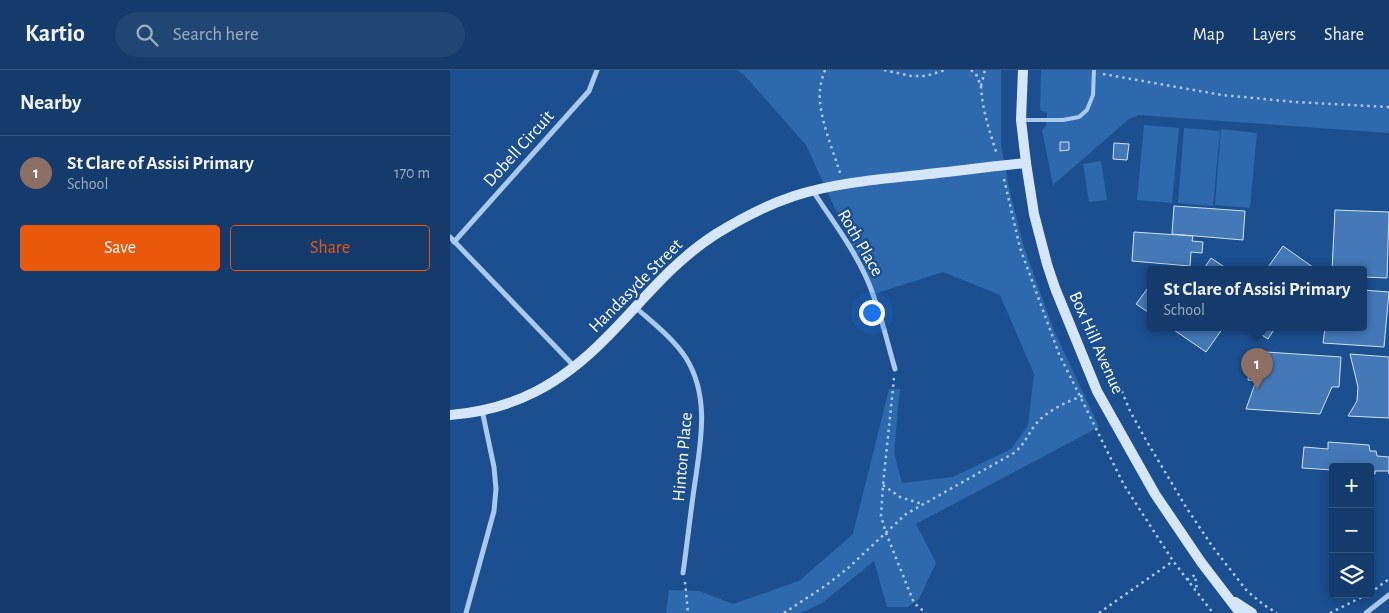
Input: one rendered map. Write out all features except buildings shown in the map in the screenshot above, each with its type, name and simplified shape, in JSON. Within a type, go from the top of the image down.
[{"type":"street","name":"Dobell Circuit","points":[[454,242],[589,91],[597,70]]},
{"type":"street","name":"Box Hill Avenue","points":[[1023,70],[1021,120],[1026,163],[1034,214],[1055,288],[1097,391],[1155,494],[1196,557],[1240,613]]},
{"type":"street","name":"Handasyde Street","points":[[450,415],[464,414],[506,404],[530,395],[564,375],[606,338],[679,262],[715,235],[753,213],[812,191],[865,181],[1026,163]]},
{"type":"street","name":"Roth Place","points":[[812,191],[848,244],[866,275],[873,292],[895,369]]},
{"type":"street","points":[[450,236],[575,367]]},
{"type":"street","name":"Hinton Place","points":[[635,306],[673,340],[687,360],[697,382],[702,407],[702,433],[683,573]]},
{"type":"street","points":[[466,613],[494,511],[496,489],[494,467],[482,410]]},
{"type":"street","points":[[1366,613],[1389,595]]},
{"type":"street","name":"Box Hill Avenue","points":[[1228,597],[1252,613]]},
{"type":"lane","points":[[1021,120],[1063,120],[1079,117],[1087,110],[1093,95],[1094,71]]},
{"type":"path","points":[[825,70],[820,88],[820,100],[825,126],[841,177]]},
{"type":"path","points":[[884,70],[911,76],[926,76],[945,70]]},
{"type":"path","points":[[971,70],[976,74],[981,86],[984,70]]},
{"type":"path","points":[[1094,71],[1222,94],[1295,102],[1389,107]]},
{"type":"path","points":[[895,369],[881,516],[914,603],[926,613]]},
{"type":"path","points":[[784,613],[847,569],[906,514],[1014,453],[1022,446],[1041,419],[1059,407],[1118,382],[1130,411],[1146,440],[1212,546],[1247,591],[1277,613]]},
{"type":"path","points":[[883,485],[900,497],[922,504]]},
{"type":"path","points":[[1099,613],[1173,560]]},
{"type":"path","points":[[683,573],[688,613]]},
{"type":"path","points":[[1187,580],[1195,575],[1197,592]]},
{"type":"path","points":[[1374,590],[1389,579]]},
{"type":"path","points":[[1330,613],[1361,598]]},
{"type":"path","points":[[1342,608],[1346,613]]},
{"type":"shaded area","points":[[737,70],[1001,70],[1001,145],[1009,188],[1024,247],[1053,328],[1099,427],[916,524],[936,563],[919,599],[908,607],[887,607],[874,561],[822,603],[801,613],[666,613],[669,590],[699,591],[733,604],[799,581],[853,534],[889,389],[900,389],[894,453],[902,483],[953,477],[1011,449],[1028,425],[1034,374],[1000,295],[943,272],[874,294],[806,145],[744,75]]},
{"type":"shaded area","points":[[1041,70],[1389,70],[1389,133],[1139,115],[1129,119],[1053,185],[1042,130],[1046,126],[1047,113],[1040,110]]},
{"type":"shaded area","points":[[1144,125],[1179,128],[1172,203],[1137,200]]},
{"type":"shaded area","points":[[1184,128],[1220,131],[1213,206],[1178,203]]},
{"type":"shaded area","points":[[1221,129],[1257,133],[1250,208],[1215,205]]},
{"type":"shaded area","points":[[1101,161],[1107,200],[1089,202],[1083,164]]},
{"type":"place","name":"St Clare of Assisi Primary","points":[[1257,389]]}]
